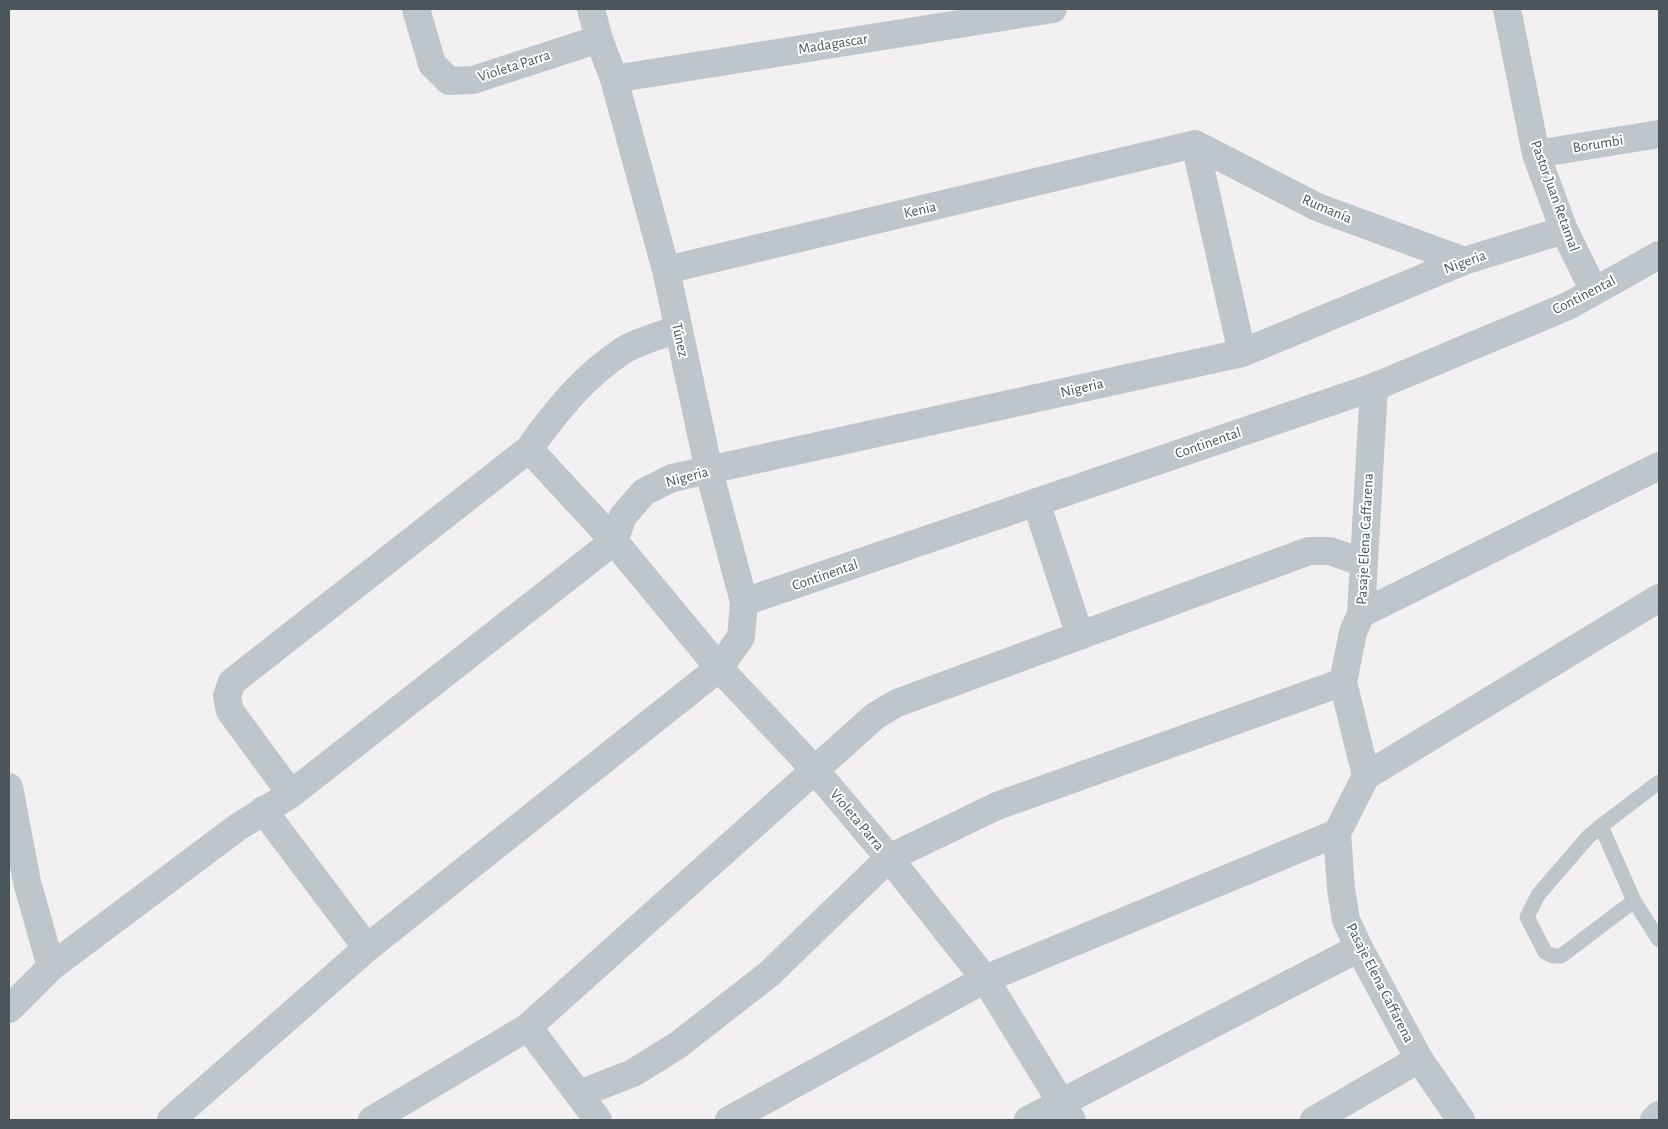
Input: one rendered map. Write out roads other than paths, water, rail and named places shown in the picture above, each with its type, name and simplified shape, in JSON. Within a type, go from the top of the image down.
[{"type":"street","name":"Violeta Parra","points":[[416,9],[432,64],[449,81],[473,80],[599,39]]},
{"type":"street","name":"Túnez","points":[[171,1120],[367,948],[719,668],[741,637],[744,602],[709,471],[666,270],[614,79],[599,39],[591,9]]},
{"type":"street","name":"Madagascar","points":[[614,79],[941,18],[1052,9]]},
{"type":"street","name":"Pastor Juan Retamal","points":[[1507,9],[1536,154],[1564,230],[1594,291]]},
{"type":"street","name":"Borumbi","points":[[1536,154],[1659,134]]},
{"type":"street","name":"Kenia","points":[[666,270],[1184,146]]},
{"type":"street","name":"Rumanía","points":[[1184,146],[1317,207],[1464,261]]},
{"type":"street","points":[[1184,146],[1242,353]]},
{"type":"street","name":"Nigeria","points":[[614,541],[623,516],[644,492],[672,478],[1242,353],[1464,261],[1564,230]]},
{"type":"street","name":"Continental","points":[[744,602],[1374,387],[1568,306],[1659,256]]},
{"type":"street","points":[[291,794],[230,711],[227,696],[232,682],[529,450],[545,426],[581,383],[625,349],[678,329]]},
{"type":"street","name":"Pasaje Elena Caffarena","points":[[1366,776],[1343,682],[1353,632],[1361,614],[1374,387]]},
{"type":"street","name":"Violeta Parra","points":[[529,450],[614,541],[719,668],[815,770],[889,858],[985,978],[1067,1111]]},
{"type":"street","points":[[1361,614],[1659,466]]},
{"type":"street","points":[[1036,502],[1080,636]]},
{"type":"street","points":[[9,1009],[51,967],[238,827],[291,794],[614,541]]},
{"type":"street","points":[[372,1120],[528,1027],[875,716],[898,703],[1309,551],[1330,551],[1364,563]]},
{"type":"street","points":[[729,1120],[985,978],[1337,833],[1366,776],[1659,598]]},
{"type":"street","points":[[579,1094],[633,1073],[678,1045],[769,974],[889,858],[997,806],[1343,682]]},
{"type":"street","points":[[9,787],[27,882],[51,967]]},
{"type":"street","points":[[263,810],[367,948]]},
{"type":"street","name":"Pasaje Elena Caffarena","points":[[1337,833],[1340,889],[1346,920],[1359,948],[1419,1059],[1461,1120]]},
{"type":"street","points":[[1028,1120],[1067,1111],[1359,948]]},
{"type":"street","points":[[528,1027],[598,1120]]},
{"type":"street","points":[[1314,1120],[1419,1059]]},
{"type":"street","points":[[1654,1120],[1659,1115]]},
{"type":"lane","points":[[1634,900],[1561,956],[1553,956],[1546,952],[1527,917],[1538,895],[1588,837],[1659,782]]},
{"type":"lane","points":[[1601,826],[1634,900],[1659,940]]}]
